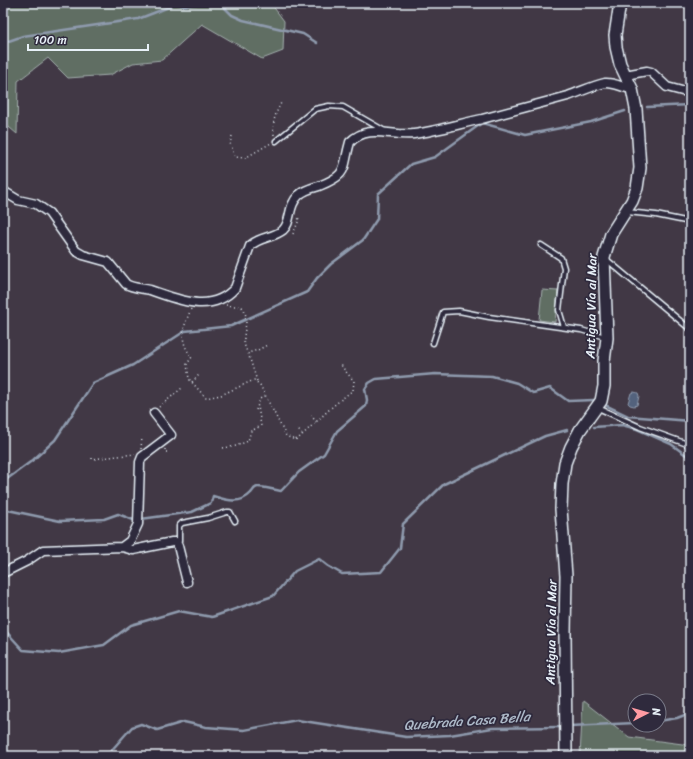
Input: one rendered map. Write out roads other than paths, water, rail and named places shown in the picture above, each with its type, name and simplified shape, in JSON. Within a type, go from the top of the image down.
[{"type":"main road","name":"Antigua Vía al Mar","points":[[566,756],[564,720],[566,576],[561,509],[562,484],[565,463],[571,447],[580,430],[601,401],[604,386],[604,361],[607,338],[604,257],[611,234],[637,188],[640,168],[636,109],[632,89],[620,64],[616,41],[620,3]]},
{"type":"street","points":[[625,75],[647,71],[651,72],[667,87],[682,91],[690,91]]},
{"type":"street","points":[[3,191],[18,200],[36,204],[49,212],[76,251],[83,255],[108,262],[129,286],[142,288],[194,304],[211,302],[226,296],[235,288],[247,253],[250,246],[254,242],[279,233],[284,229],[288,224],[290,208],[299,195],[304,191],[336,179],[341,174],[344,169],[350,142],[362,134],[369,132],[385,132],[413,134],[449,127],[547,102],[610,82],[632,89]]},
{"type":"street","points":[[122,547],[130,541],[138,524],[140,462],[142,457],[171,435],[154,413]]},
{"type":"street","points":[[3,573],[27,561],[43,550],[122,547],[132,550],[172,542],[176,543],[187,582]]},
{"type":"lane","points":[[276,140],[315,109],[329,106],[343,107],[385,132]]},
{"type":"lane","points":[[625,211],[656,215],[690,222]]},
{"type":"lane","points":[[541,245],[561,258],[564,268],[559,310],[564,328]]},
{"type":"lane","points":[[604,257],[690,329]]},
{"type":"lane","points":[[432,343],[443,312],[449,311],[459,311],[489,317],[581,330],[607,338]]},
{"type":"lane","points":[[596,407],[640,427],[690,445]]},
{"type":"lane","points":[[176,543],[179,541],[179,526],[182,523],[208,518],[227,512],[230,512],[235,521]]},
{"type":"water","points":[[631,393],[638,393],[639,396],[637,405],[634,406],[628,403]]},
{"type":"waterway","points":[[3,43],[23,36],[138,19],[169,7],[174,3],[184,6],[205,3]]},
{"type":"waterway","points":[[220,3],[232,15],[243,20],[303,34],[317,43]]},
{"type":"waterway","points":[[647,107],[690,105]]},
{"type":"waterway","points":[[3,482],[33,460],[55,440],[93,383],[133,365],[185,331],[231,326],[307,292],[317,278],[331,264],[363,240],[377,219],[378,194],[411,164],[435,157],[482,123],[525,135],[591,122],[625,111]]},
{"type":"waterway","points":[[141,519],[192,512],[211,503],[213,496],[223,499],[242,499],[247,497],[257,487],[281,491],[299,472],[324,454],[337,431],[366,406],[367,400],[365,389],[369,383],[376,379],[435,374],[492,376],[517,383],[533,393],[550,388],[568,401],[594,400]]},
{"type":"waterway","points":[[605,405],[628,416],[690,421]]},
{"type":"waterway","points":[[594,427],[622,425],[637,429],[671,444],[690,458]]},
{"type":"waterway","points":[[3,628],[23,650],[59,653],[104,645],[131,625],[179,611],[212,617],[273,596],[295,571],[319,559],[342,574],[381,572],[400,548],[403,524],[444,484],[545,436],[567,430]]},
{"type":"waterway","points":[[3,509],[60,521],[104,519],[118,514],[136,521]]},
{"type":"waterway","name":"Quebrada Casa Bella","points":[[667,720],[690,713]]},
{"type":"waterway","name":"Quebrada Casa Bella","points":[[103,756],[110,752],[132,727],[141,724],[157,730],[184,722],[206,727],[244,730],[297,720],[406,737],[450,735],[492,728],[563,727]]},
{"type":"waterway","name":"Quebrada Casa Bella","points":[[570,726],[627,723]]}]
